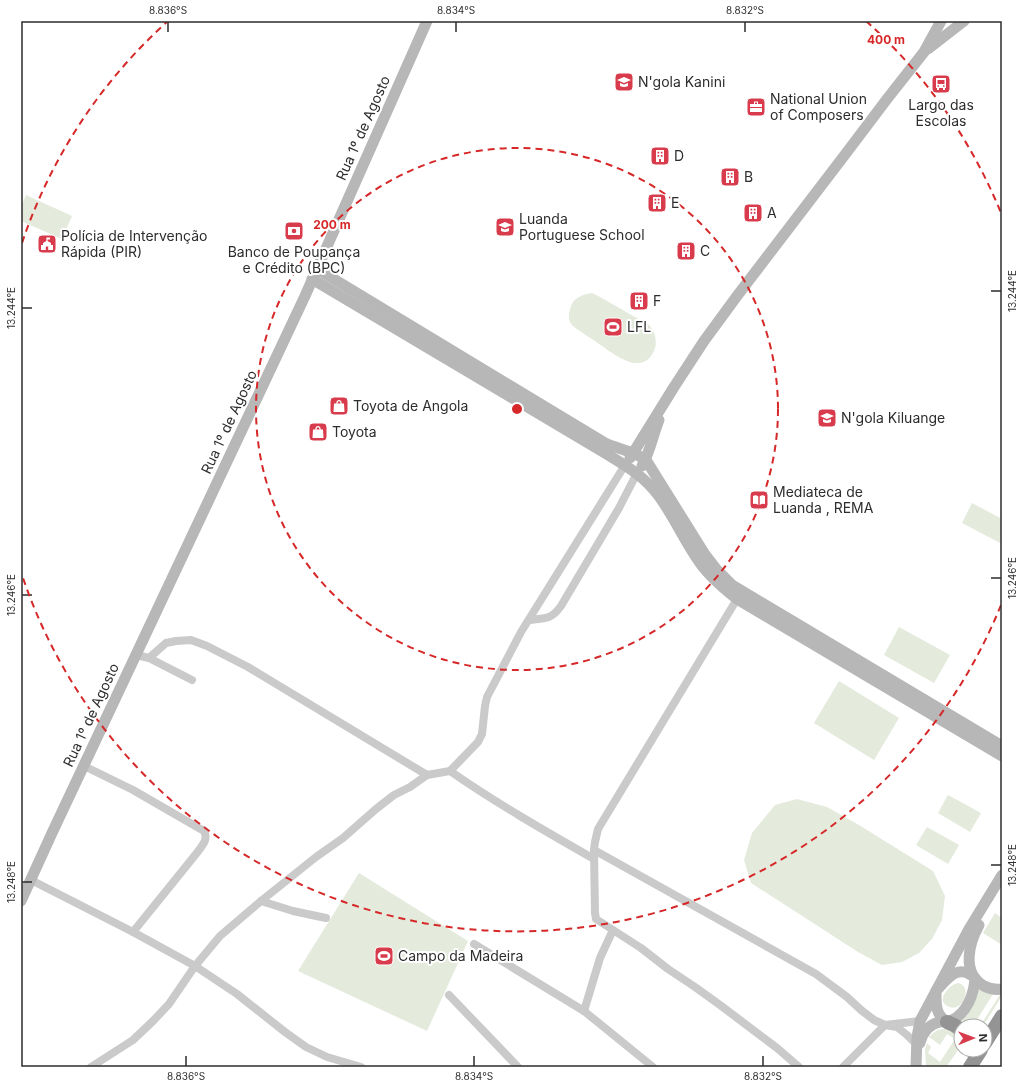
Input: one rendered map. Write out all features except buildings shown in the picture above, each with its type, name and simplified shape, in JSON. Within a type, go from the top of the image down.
[{"type":"highway","points":[[993,1030],[1002,1016]]},
{"type":"highway","points":[[947,1022],[953,1025]]},
{"type":"highway","points":[[970,1067],[976,1058]]},
{"type":"street","name":"Rua 1º de Agosto","points":[[21,901],[314,274],[427,21]]},
{"type":"street","points":[[92,1067],[133,1040],[154,1021],[169,1004],[195,966],[220,936],[261,901],[316,857],[343,838],[394,795],[410,787],[427,775],[450,771],[478,742],[482,734],[486,697],[521,632],[674,387],[704,341],[737,296],[924,52],[941,21]]},
{"type":"street","points":[[924,52],[964,21]]},
{"type":"street","points":[[314,274],[605,443],[633,453],[646,460],[704,553],[717,570],[732,585],[1002,746]]},
{"type":"street","points":[[314,274],[637,473],[657,494],[706,571],[720,585],[738,599],[1002,756]]},
{"type":"street","points":[[529,620],[548,618],[556,614],[561,606],[619,508],[637,473],[646,460],[655,430],[674,387]]},
{"type":"street","points":[[655,430],[653,447],[654,461],[661,483]]},
{"type":"street","points":[[738,599],[598,829],[594,854],[595,913],[596,919],[641,948],[668,969],[720,1005],[777,1048],[798,1067]]},
{"type":"street","points":[[149,658],[166,643],[176,640],[191,640],[207,646],[248,667],[427,775]]},
{"type":"street","points":[[136,655],[149,658],[192,680]]},
{"type":"street","points":[[84,766],[133,790],[204,831],[207,835],[206,840],[196,854],[133,932]]},
{"type":"street","points":[[450,771],[495,800],[816,974],[848,997],[874,1020],[885,1025],[897,1027],[907,1035],[916,1050]]},
{"type":"street","points":[[916,1067],[916,1050],[920,1021],[969,929],[1002,875]]},
{"type":"street","points":[[30,880],[133,932],[195,966],[237,994],[306,1047],[327,1057],[361,1067]]},
{"type":"street","points":[[1002,885],[974,933],[969,957],[970,967],[979,983],[992,989],[1002,989]]},
{"type":"street","points":[[261,901],[293,911],[326,918]]},
{"type":"street","points":[[584,1011],[600,958],[613,930]]},
{"type":"street","points":[[474,944],[584,1011],[653,1067]]},
{"type":"street","points":[[947,1022],[940,1016],[936,1008],[936,991],[950,977],[960,972],[966,972],[975,978]]},
{"type":"street","points":[[916,1050],[924,1032],[932,1024],[947,1022],[958,1017],[963,1012],[973,991],[975,978]]},
{"type":"street","points":[[449,995],[518,1067]]},
{"type":"street","points":[[843,1067],[885,1025],[920,1021]]},
{"type":"shaded area","points":[[26,195],[72,216],[62,239],[21,221],[21,207]]},
{"type":"shaded area","name":"LFL","points":[[592,293],[649,325],[653,331],[656,344],[654,351],[648,359],[641,363],[634,363],[625,360],[609,351],[572,325],[569,313],[573,302],[580,296]]},
{"type":"shaded area","points":[[972,503],[1002,519],[1002,544],[962,523]]},
{"type":"shaded area","points":[[899,627],[950,655],[934,683],[884,655]]},
{"type":"shaded area","points":[[839,681],[899,718],[874,760],[814,723]]},
{"type":"shaded area","points":[[948,795],[981,813],[970,832],[938,813]]},
{"type":"shaded area","points":[[797,799],[827,807],[933,871],[945,896],[942,920],[932,939],[919,953],[902,962],[882,965],[858,952],[751,883],[744,860],[752,833],[775,805]]},
{"type":"shaded area","points":[[927,827],[959,845],[948,864],[916,845]]},
{"type":"shaded area","name":"Campo da Madeira","points":[[359,873],[468,941],[427,1031],[298,971]]},
{"type":"shaded area","points":[[995,913],[1002,918],[1002,945],[983,933]]},
{"type":"shaded area","points":[[958,983],[963,985],[966,994],[964,999],[957,1007],[952,1008],[944,1003],[943,997],[954,984]]},
{"type":"shaded area","points":[[979,989],[993,994],[978,1018],[962,1018],[974,1002]]},
{"type":"shaded area","points":[[1002,993],[1002,996],[988,1018],[985,1018]]},
{"type":"shaded area","points":[[947,1029],[953,1031],[953,1038],[947,1034],[940,1045],[929,1037],[936,1031]]},
{"type":"shaded area","points":[[953,1042],[953,1057],[946,1067],[926,1067],[925,1050],[927,1043],[931,1047],[928,1053],[940,1062]]},
{"type":"place","name":"N'gola Kanini","points":[[624,82]]},
{"type":"place","name":"Largo das Escolas","points":[[941,84]]},
{"type":"place","name":"National Union of Composers","points":[[756,107]]},
{"type":"place","name":"D","points":[[660,156]]},
{"type":"place","name":"B","points":[[730,177]]},
{"type":"place","name":"E","points":[[657,203]]},
{"type":"place","name":"A","points":[[753,213]]},
{"type":"place","name":"Luanda Portuguese School","points":[[505,227]]},
{"type":"place","name":"Banco de Poupança e Crédito (BPC)","points":[[294,231]]},
{"type":"place","name":"Polícia de Intervenção Rápida (PIR)","points":[[47,244]]},
{"type":"place","name":"C","points":[[686,251]]},
{"type":"place","name":"F","points":[[639,301]]},
{"type":"place","name":"LFL","points":[[613,327]]},
{"type":"place","name":"Toyota de Angola","points":[[339,406]]},
{"type":"place","name":"N'gola Kiluange","points":[[827,418]]},
{"type":"place","name":"Toyota","points":[[318,432]]},
{"type":"place","name":"Mediateca de Luanda , REMA","points":[[759,500]]},
{"type":"place","name":"Campo da Madeira","points":[[384,956]]}]
